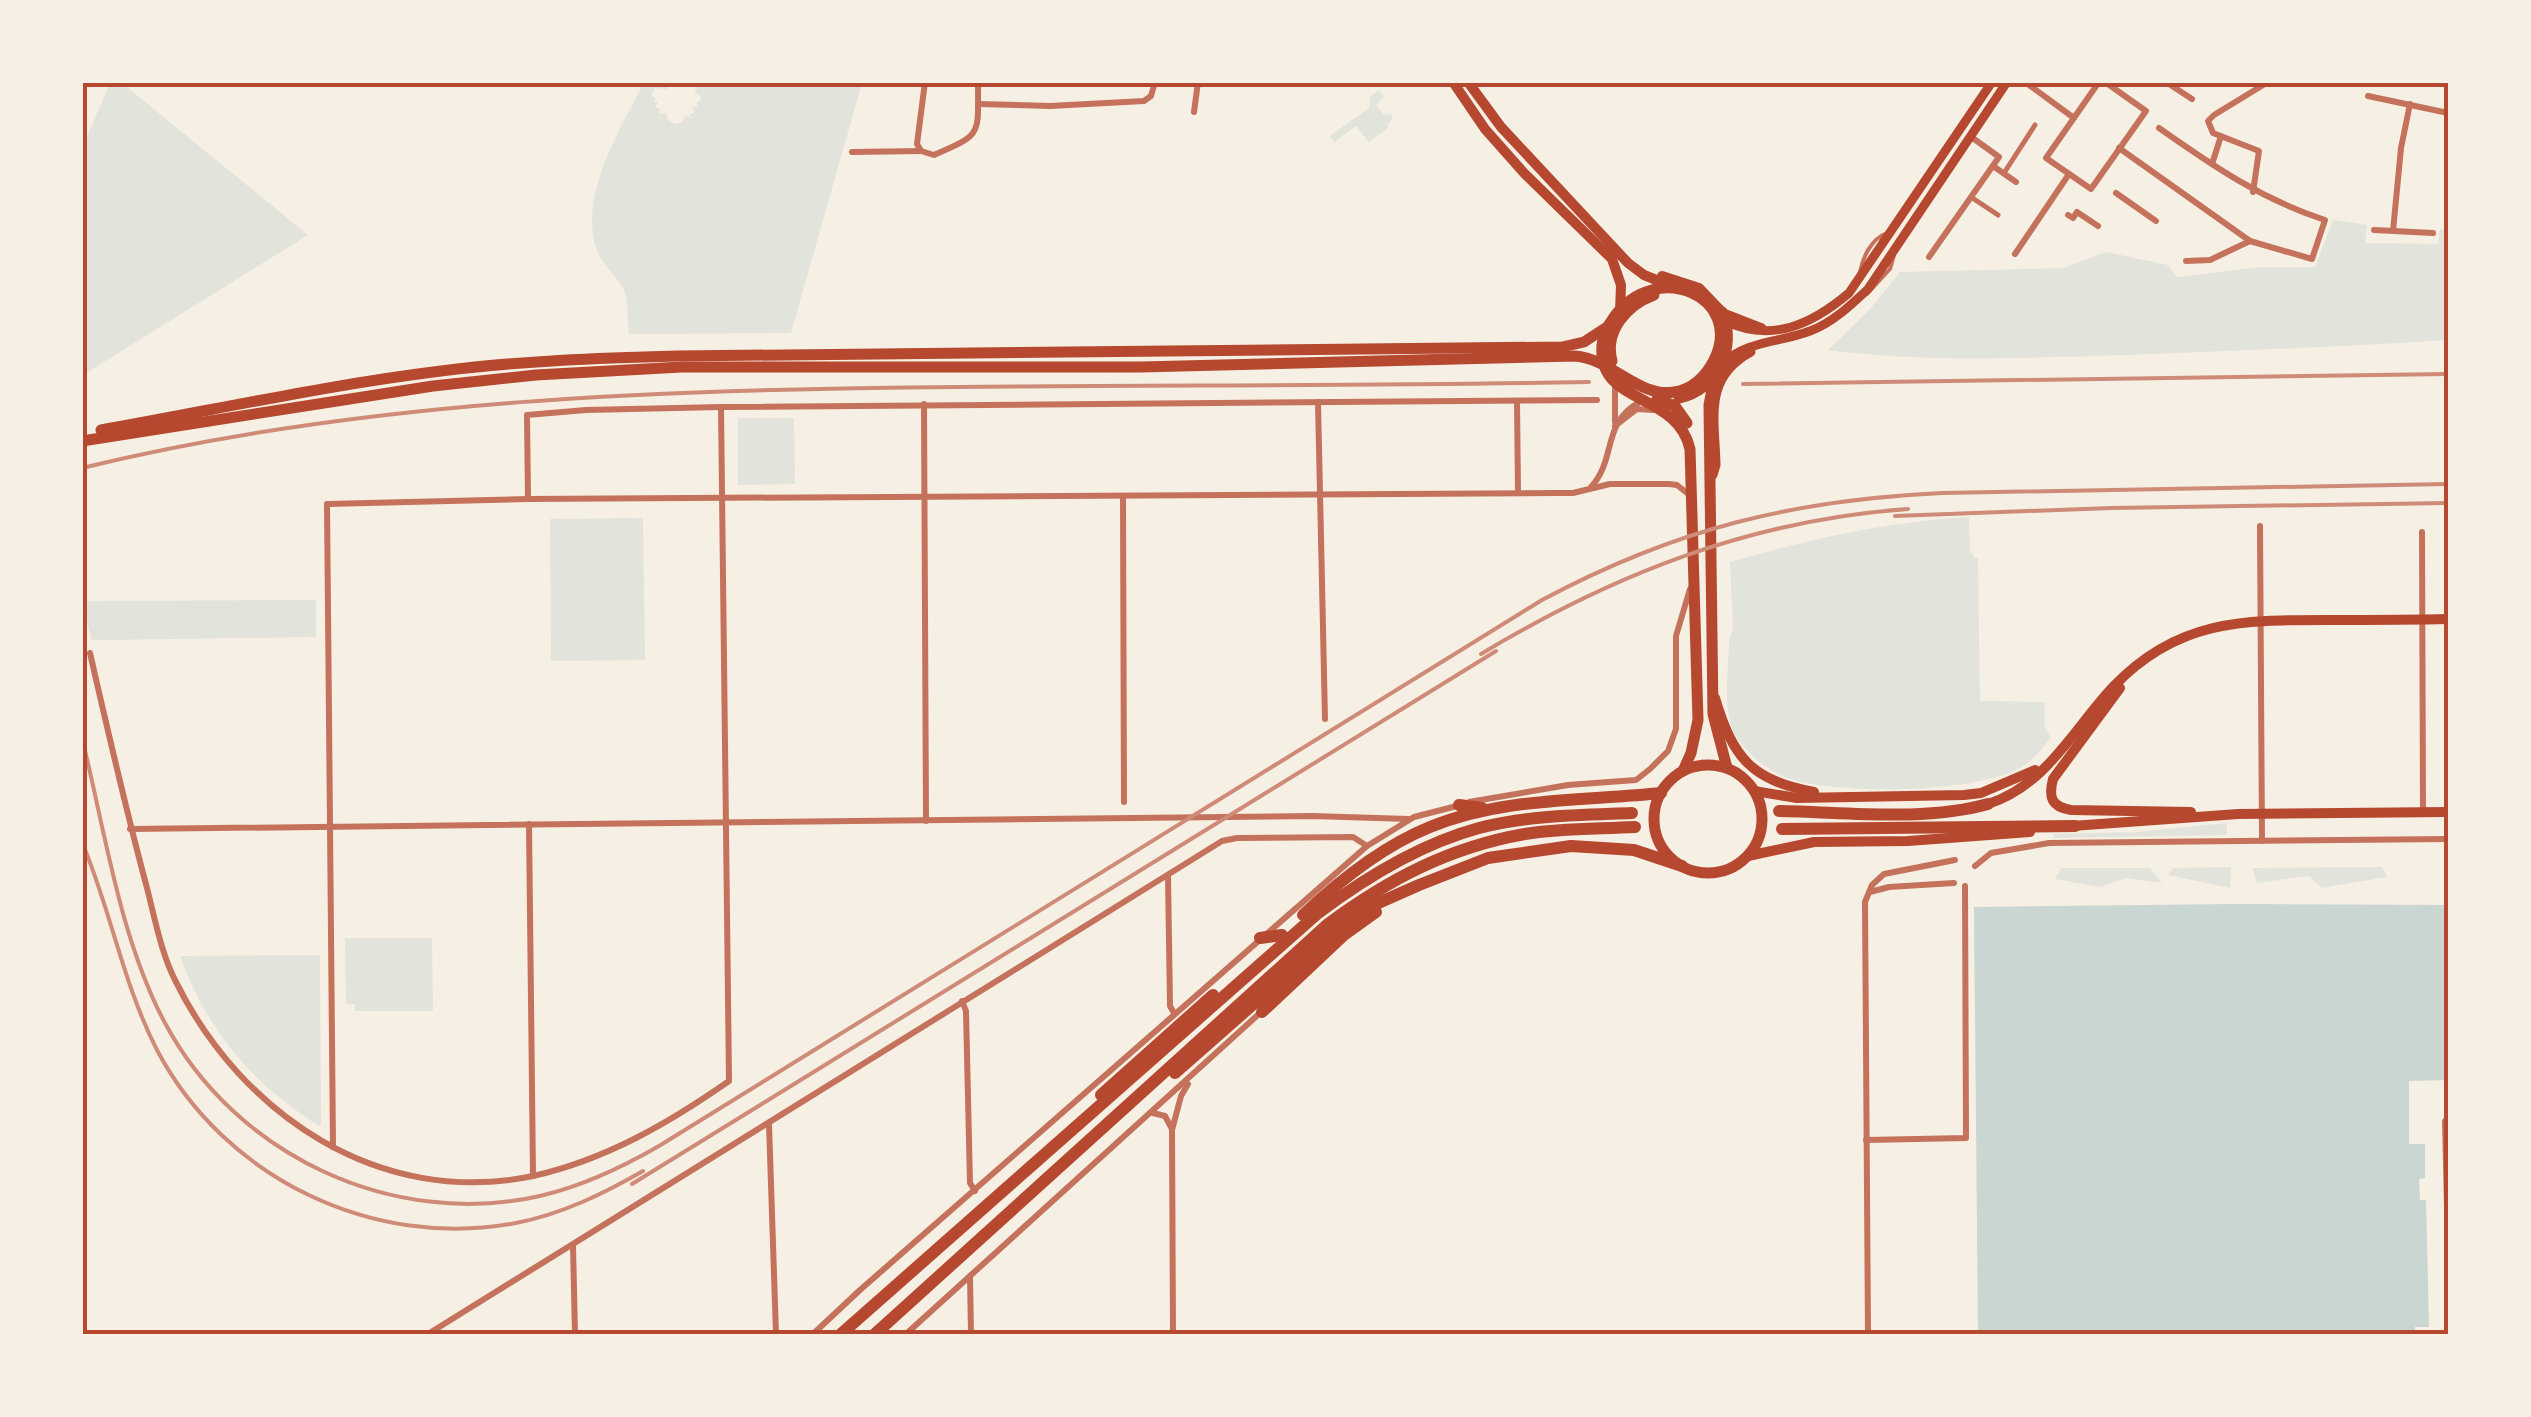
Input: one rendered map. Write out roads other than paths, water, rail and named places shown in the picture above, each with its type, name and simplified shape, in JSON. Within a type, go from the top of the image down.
[{"type":"highway","points":[[1682,866],[1668,856],[1654,826],[1661,793],[1682,772],[1691,753],[1698,720],[1692,579],[1692,492],[1697,476],[1691,430],[1675,406],[1651,401],[1612,372],[1602,344],[1620,308],[1645,290],[1675,284],[1722,317]]},
{"type":"highway","points":[[82,438],[375,381],[536,362],[678,356],[1562,348],[1597,336],[1630,309],[1656,295],[1682,296],[1722,317]]},
{"type":"highway","points":[[1722,317],[1718,369],[1709,405],[1715,730],[1726,768]]},
{"type":"highway","points":[[82,438],[397,391],[536,375],[682,367],[1584,362],[1650,390],[1672,393],[1694,385],[1718,369]]},
{"type":"highway","points":[[1651,401],[1688,396],[1705,385],[1718,369]]},
{"type":"highway","points":[[1705,385],[1705,464],[1711,480]]},
{"type":"highway","points":[[1065,1164],[1199,1053],[1358,912],[1419,884],[1488,858],[1572,846],[1634,850],[1711,873],[1726,870],[1748,856],[1759,839],[1762,823],[1754,791],[1742,777],[1726,768],[1704,765],[1682,772]]},
{"type":"highway","points":[[1052,1148],[1117,1079],[1320,899],[1405,838],[1435,824],[1490,810],[1661,793]]},
{"type":"highway","points":[[1780,812],[1909,812],[1988,804]]},
{"type":"highway","points":[[1459,805],[1490,810]]},
{"type":"highway","points":[[841,1334],[1317,914],[1354,886],[1416,851],[1480,828],[1546,817],[1633,820],[1528,833],[1467,847],[1409,870],[1328,924],[875,1334]]},
{"type":"highway","points":[[1782,829],[2075,826]]},
{"type":"highway","points":[[1262,1012],[1344,934],[1419,884]]},
{"type":"highway","points":[[1260,938],[1282,935]]},
{"type":"main road","points":[[1453,82],[1485,129],[1614,263],[1621,285],[1620,308]]},
{"type":"main road","points":[[1473,86],[1501,128],[1632,267],[1675,284],[1699,288],[1722,317],[1758,332],[1780,330],[1830,308],[1858,281],[1992,82]]},
{"type":"main road","points":[[1718,369],[1752,345],[1796,335],[1830,321],[1858,298],[2007,82]]},
{"type":"main road","points":[[1585,234],[1613,276],[1611,327]]},
{"type":"main road","points":[[1988,804],[2016,793],[2050,763],[2115,685],[2137,666],[2188,635],[2224,624],[2261,620],[2448,620]]},
{"type":"main road","points":[[2137,666],[2053,779],[2050,792],[2059,808],[2232,814],[2448,812]]},
{"type":"main road","points":[[1714,697],[1728,742],[1756,769],[1786,786],[1840,796]]},
{"type":"main road","points":[[1754,791],[1797,798],[1981,792],[2050,763]]},
{"type":"main road","points":[[1748,856],[1814,842],[1960,838],[2232,814]]},
{"type":"street","points":[[922,151],[917,144],[926,82]]},
{"type":"street","points":[[852,152],[922,151],[934,155],[970,140],[976,130],[978,82]]},
{"type":"street","points":[[1194,112],[1198,82]]},
{"type":"street","points":[[2025,82],[2074,118]]},
{"type":"street","points":[[2102,82],[2146,111],[2100,182],[2091,189],[2046,158],[2102,82]]},
{"type":"street","points":[[2166,82],[2192,99]]},
{"type":"street","points":[[2252,192],[2260,151],[2213,134],[2208,126],[2214,115],[2268,82]]},
{"type":"street","points":[[978,104],[1050,106],[1144,101],[1155,86]]},
{"type":"street","points":[[2368,96],[2448,111]]},
{"type":"street","points":[[2392,231],[2410,104]]},
{"type":"street","points":[[2004,173],[2035,125]]},
{"type":"street","points":[[2120,148],[2250,240],[2312,259],[2325,220],[2252,192],[2159,128]]},
{"type":"street","points":[[1929,257],[1999,157],[1970,136]]},
{"type":"street","points":[[2212,164],[2222,136]]},
{"type":"street","points":[[1993,166],[2016,182]]},
{"type":"street","points":[[2015,254],[2054,204],[2069,174]]},
{"type":"street","points":[[2116,193],[2156,221]]},
{"type":"street","points":[[1971,197],[1998,215]]},
{"type":"street","points":[[2068,215],[2072,218],[2077,212],[2098,226]]},
{"type":"street","points":[[2374,230],[2433,233]]},
{"type":"street","points":[[2186,261],[2210,260],[2250,240]]},
{"type":"street","points":[[1590,488],[1602,472],[1619,417],[1612,372]]},
{"type":"street","points":[[528,499],[527,415],[721,406],[1597,400]]},
{"type":"street","points":[[1619,417],[1651,401]]},
{"type":"street","points":[[1318,402],[1324,719]]},
{"type":"street","points":[[1517,402],[1518,493]]},
{"type":"street","points":[[924,404],[926,821]]},
{"type":"street","points":[[90,653],[130,829],[174,978],[199,1024],[260,1098],[333,1148],[385,1169],[432,1180],[466,1182],[532,1176],[598,1156],[635,1139],[729,1082],[721,406]]},
{"type":"street","points":[[1619,417],[1643,408],[1668,419],[1682,441],[1692,492]]},
{"type":"street","points":[[333,1148],[327,504],[528,499],[1574,493],[1590,488],[1669,484],[1692,492]]},
{"type":"street","points":[[1123,498],[1124,802]]},
{"type":"street","points":[[2260,526],[2262,841]]},
{"type":"street","points":[[2422,532],[2423,812]]},
{"type":"street","points":[[813,1334],[1367,846],[1410,819],[1459,805],[1499,795],[1636,780],[1650,769],[1674,740],[1678,709],[1676,636],[1692,579]]},
{"type":"street","points":[[130,829],[1273,817],[1410,819]]},
{"type":"street","points":[[529,824],[532,1176]]},
{"type":"street","points":[[428,1334],[1222,841],[1353,837],[1367,846]]},
{"type":"street","points":[[1975,866],[1992,853],[2049,843],[2448,838]]},
{"type":"street","points":[[1868,1334],[1864,915],[1877,878],[1955,860]]},
{"type":"street","points":[[1168,875],[1170,1006],[1174,1013]]},
{"type":"street","points":[[1869,892],[1954,882]]},
{"type":"street","points":[[1866,1140],[1966,1138],[1965,886]]},
{"type":"street","points":[[962,1002],[966,1011],[970,1183],[975,1191]]},
{"type":"street","points":[[906,1334],[1262,1012]]},
{"type":"street","points":[[1173,1334],[1172,1130],[1181,1096],[1192,1077]]},
{"type":"street","points":[[1150,1113],[1165,1116],[1172,1130]]},
{"type":"street","points":[[2447,1119],[2448,1251]]},
{"type":"street","points":[[770,1123],[776,1334]]},
{"type":"street","points":[[572,1244],[574,1334]]},
{"type":"street","points":[[970,1277],[971,1334]]},
{"type":"railway","points":[[82,88],[85,82]]},
{"type":"railway","points":[[1743,384],[2448,374]]},
{"type":"railway","points":[[82,468],[297,427],[518,402],[629,395],[849,388],[1589,382]]},
{"type":"railway","points":[[82,738],[115,884],[136,956],[165,1023],[195,1070],[233,1111],[276,1145],[324,1172],[375,1191],[429,1202],[485,1203],[556,1192],[645,1154],[1542,600],[1640,554],[1736,522],[1887,497],[2448,484]]},
{"type":"railway","points":[[1895,516],[2448,503]]},
{"type":"railway","points":[[1481,654],[1582,599],[1685,556],[1794,525],[1908,509]]},
{"type":"railway","points":[[632,1184],[1496,651]]},
{"type":"railway","points":[[82,842],[135,999],[157,1050],[186,1096],[222,1135],[263,1169],[309,1195],[358,1214],[410,1226],[463,1229],[516,1223],[566,1209],[643,1171]]}]
